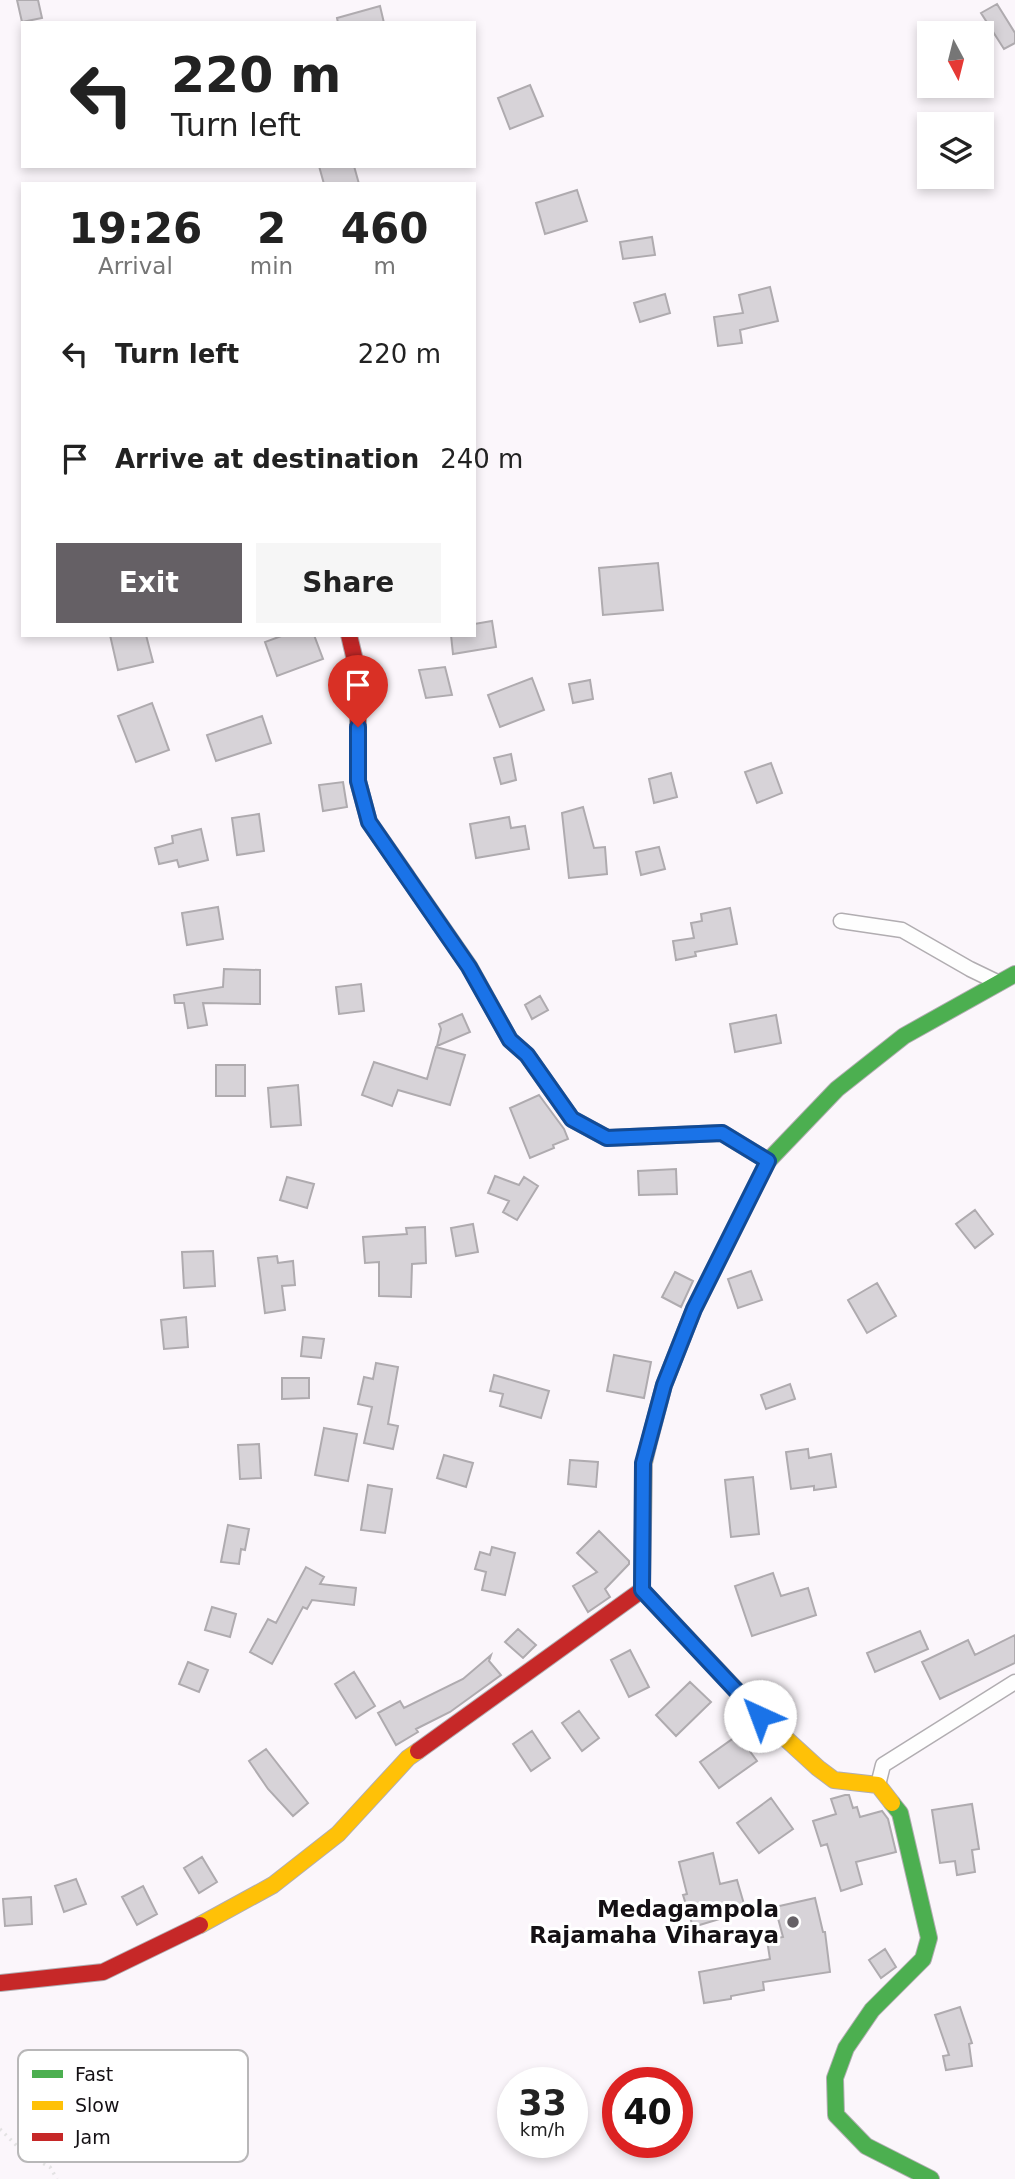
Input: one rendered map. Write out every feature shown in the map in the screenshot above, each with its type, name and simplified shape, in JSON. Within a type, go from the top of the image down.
[{"type":"street","points":[[349,637],[358,673],[358,781],[369,822],[469,967],[510,1040],[527,1055],[572,1119],[607,1138],[722,1133],[768,1161]]},
{"type":"street","points":[[841,921],[902,930],[970,970],[999,983]]},
{"type":"street","points":[[931,2179],[866,2146],[836,2115],[835,2078],[846,2048],[872,2010],[923,1959],[929,1938],[900,1813],[878,1786],[834,1780],[818,1768],[760,1716],[642,1590],[643,1463],[664,1385],[694,1309],[768,1161],[837,1089],[904,1036],[1015,974]]},
{"type":"street","points":[[0,1983],[103,1972],[176,1940],[273,1885],[338,1834],[408,1758],[642,1590]]},
{"type":"street","points":[[878,1786],[883,1765],[1015,1682]]},
{"type":"path","points":[[0,2129],[18,2147]]},
{"type":"path","points":[[42,2162],[50,2166],[57,2179]]},
{"type":"building","points":[[17,0],[38,0],[42,18],[22,21]]},
{"type":"building","points":[[997,4],[1015,33],[1015,43],[1004,49],[994,33],[994,21],[986,21],[981,13]]},
{"type":"building","points":[[380,6],[384,21],[338,21],[337,18]]},
{"type":"building","points":[[530,85],[543,116],[510,129],[498,98]]},
{"type":"building","points":[[320,168],[355,168],[358,182],[323,182]]},
{"type":"building","points":[[577,190],[587,221],[545,234],[536,203]]},
{"type":"building","points":[[652,237],[655,255],[623,259],[620,242]]},
{"type":"building","points":[[770,287],[778,321],[740,330],[742,343],[718,346],[714,317],[743,313],[739,295]]},
{"type":"building","points":[[665,294],[670,313],[640,322],[634,303]]},
{"type":"building","points":[[658,563],[663,610],[603,615],[599,568]]},
{"type":"building","points":[[492,621],[496,647],[453,654],[451,637],[476,637],[476,624]]},
{"type":"building","points":[[110,637],[147,637],[153,662],[118,670]]},
{"type":"building","points":[[279,637],[315,637],[323,659],[277,676],[265,642]]},
{"type":"building","points":[[445,667],[452,695],[426,698],[419,670]]},
{"type":"building","points":[[532,678],[544,710],[500,727],[488,695]]},
{"type":"building","points":[[590,680],[593,699],[573,703],[569,684]]},
{"type":"building","points":[[152,703],[169,750],[136,762],[118,716]]},
{"type":"building","points":[[262,716],[271,743],[216,761],[207,735]]},
{"type":"building","points":[[511,754],[516,780],[501,784],[494,758]]},
{"type":"building","points":[[771,763],[782,793],[757,803],[745,772]]},
{"type":"building","points":[[671,773],[677,797],[654,803],[649,779]]},
{"type":"building","points":[[343,782],[347,807],[323,811],[319,785]]},
{"type":"building","points":[[583,807],[594,848],[605,847],[607,874],[569,878],[562,813]]},
{"type":"building","points":[[259,814],[264,851],[237,855],[232,818]]},
{"type":"building","points":[[509,817],[511,828],[525,826],[529,849],[476,858],[470,824]]},
{"type":"building","points":[[201,829],[208,860],[179,867],[177,860],[159,864],[155,848],[173,843],[172,836]]},
{"type":"building","points":[[659,847],[665,869],[641,875],[636,852]]},
{"type":"building","points":[[218,907],[223,939],[187,945],[182,913]]},
{"type":"building","points":[[730,908],[737,944],[695,952],[696,956],[676,960],[673,941],[694,938],[691,923],[702,921],[701,914]]},
{"type":"building","points":[[224,969],[260,970],[260,1004],[203,1003],[207,1025],[188,1028],[184,1003],[175,1003],[174,995],[223,987]]},
{"type":"building","points":[[361,984],[364,1011],[339,1014],[336,987]]},
{"type":"building","points":[[540,996],[548,1010],[532,1019],[525,1005]]},
{"type":"building","points":[[462,1014],[470,1032],[437,1046],[441,1029],[439,1024]]},
{"type":"building","points":[[776,1015],[781,1043],[735,1052],[730,1024]]},
{"type":"building","points":[[436,1047],[465,1055],[450,1105],[398,1090],[392,1106],[362,1095],[374,1062],[427,1079]]},
{"type":"building","points":[[216,1065],[245,1065],[245,1096],[216,1096]]},
{"type":"building","points":[[298,1085],[301,1125],[271,1127],[268,1088]]},
{"type":"building","points":[[539,1095],[564,1129],[568,1139],[530,1158],[510,1108]]},
{"type":"building","points":[[676,1169],[677,1194],[639,1195],[638,1171]]},
{"type":"building","points":[[495,1176],[519,1185],[524,1177],[538,1186],[517,1220],[503,1212],[509,1201],[488,1193]]},
{"type":"building","points":[[287,1177],[314,1184],[307,1208],[280,1200]]},
{"type":"building","points":[[975,1210],[993,1234],[975,1248],[956,1224]]},
{"type":"building","points":[[473,1224],[478,1252],[456,1256],[451,1228]]},
{"type":"building","points":[[425,1227],[426,1263],[412,1264],[411,1297],[379,1296],[379,1262],[365,1263],[363,1237],[407,1234],[406,1228]]},
{"type":"building","points":[[213,1251],[215,1286],[184,1288],[182,1252]]},
{"type":"building","points":[[277,1256],[278,1263],[293,1261],[295,1285],[282,1286],[285,1310],[265,1313],[258,1258]]},
{"type":"building","points":[[751,1271],[762,1300],[738,1308],[728,1279]]},
{"type":"building","points":[[675,1272],[693,1281],[681,1307],[662,1297]]},
{"type":"building","points":[[877,1283],[896,1316],[867,1333],[848,1300]]},
{"type":"building","points":[[186,1317],[188,1347],[164,1349],[161,1320]]},
{"type":"building","points":[[303,1337],[324,1339],[321,1358],[301,1356]]},
{"type":"building","points":[[614,1355],[651,1362],[644,1398],[607,1391]]},
{"type":"building","points":[[376,1363],[398,1367],[388,1424],[398,1426],[393,1449],[364,1443],[372,1407],[358,1404],[364,1377],[373,1379]]},
{"type":"building","points":[[494,1375],[549,1391],[541,1418],[500,1406],[503,1394],[490,1391]]},
{"type":"building","points":[[282,1378],[309,1378],[309,1398],[282,1399]]},
{"type":"building","points":[[790,1384],[795,1399],[766,1409],[761,1395]]},
{"type":"building","points":[[324,1428],[357,1434],[348,1481],[315,1475]]},
{"type":"building","points":[[259,1444],[261,1478],[240,1479],[238,1445]]},
{"type":"building","points":[[808,1449],[809,1458],[831,1454],[836,1487],[791,1489],[786,1452]]},
{"type":"building","points":[[444,1455],[473,1463],[466,1487],[437,1478]]},
{"type":"building","points":[[570,1460],[598,1462],[596,1487],[568,1484]]},
{"type":"building","points":[[753,1477],[759,1534],[731,1537],[725,1480]]},
{"type":"building","points":[[368,1485],[392,1489],[385,1533],[361,1530]]},
{"type":"building","points":[[228,1525],[249,1529],[245,1550],[241,1549],[239,1564],[221,1562]]},
{"type":"building","points":[[599,1531],[629,1564],[605,1589],[610,1597],[588,1612],[573,1586],[597,1572],[577,1553]]},
{"type":"building","points":[[492,1547],[515,1553],[505,1595],[482,1590],[486,1572],[475,1569],[480,1552],[490,1555]]},
{"type":"building","points":[[306,1567],[324,1577],[320,1584],[356,1588],[354,1605],[312,1600],[307,1609],[303,1607],[272,1664],[250,1652],[268,1619],[276,1623]]},
{"type":"building","points":[[773,1573],[781,1596],[808,1588],[816,1615],[752,1636],[735,1586]]},
{"type":"building","points":[[212,1607],[236,1614],[230,1637],[205,1630]]},
{"type":"building","points":[[518,1629],[536,1645],[523,1658],[505,1642]]},
{"type":"building","points":[[920,1631],[928,1649],[875,1672],[867,1653]]},
{"type":"building","points":[[1015,1635],[1015,1663],[940,1699],[922,1662],[968,1640],[975,1655]]},
{"type":"building","points":[[630,1650],[649,1687],[629,1697],[611,1660]]},
{"type":"building","points":[[491,1655],[489,1661],[501,1675],[450,1712],[416,1729],[418,1732],[396,1745],[378,1713],[400,1701],[404,1708],[463,1679]]},
{"type":"building","points":[[188,1662],[208,1670],[199,1692],[179,1684]]},
{"type":"building","points":[[354,1672],[375,1706],[356,1718],[335,1684]]},
{"type":"building","points":[[690,1682],[711,1702],[676,1736],[656,1715]]},
{"type":"building","points":[[579,1711],[599,1738],[582,1751],[562,1723]]},
{"type":"building","points":[[532,1731],[550,1758],[531,1771],[513,1744]]},
{"type":"building","points":[[738,1735],[757,1761],[719,1788],[700,1762]]},
{"type":"building","points":[[266,1749],[308,1803],[293,1816],[268,1789],[249,1761]]},
{"type":"building","points":[[849,1795],[853,1808],[857,1807],[860,1817],[882,1811],[888,1819],[896,1852],[856,1862],[862,1884],[841,1891],[827,1844],[821,1846],[813,1821],[836,1814],[831,1799]]},
{"type":"building","points":[[771,1798],[793,1829],[759,1853],[737,1823]]},
{"type":"building","points":[[972,1804],[979,1849],[972,1850],[975,1872],[957,1875],[955,1861],[940,1863],[932,1810]]},
{"type":"building","points":[[713,1853],[720,1884],[737,1880],[746,1911],[693,1927],[683,1895],[687,1894],[679,1862]]},
{"type":"building","points":[[202,1857],[217,1882],[199,1893],[184,1868]]},
{"type":"building","points":[[76,1879],[86,1904],[64,1912],[55,1886]]},
{"type":"building","points":[[143,1886],[157,1914],[137,1925],[122,1897]]},
{"type":"building","points":[[31,1897],[32,1924],[5,1926],[3,1899]]},
{"type":"building","points":[[815,1898],[825,1932],[830,1972],[763,1982],[764,1990],[704,2003],[699,1972],[770,1959],[767,1940],[783,1937],[775,1907]]},
{"type":"building","points":[[885,1949],[896,1967],[881,1978],[869,1960]]},
{"type":"building","points":[[960,2007],[972,2043],[969,2044],[972,2066],[946,2070],[943,2056],[949,2055],[935,2015]]},
{"type":"traffic: fast","points":[[406,875],[469,966],[510,1040],[527,1055],[572,1119],[607,1138],[722,1133],[768,1161]]},
{"type":"traffic: fast","points":[[648,1446],[664,1385],[694,1309],[768,1161],[837,1089],[904,1036],[1015,974]]},
{"type":"traffic: fast","points":[[892,1803],[900,1813],[929,1938],[923,1959],[872,2010],[846,2048],[835,2078],[836,2115],[866,2146],[931,2179]]},
{"type":"traffic: slow","points":[[648,1446],[644,1463],[642,1590],[760,1715],[818,1768],[834,1780],[878,1785],[892,1803]]},
{"type":"traffic: slow","points":[[200,1925],[273,1885],[338,1834],[408,1758],[418,1751]]},
{"type":"traffic: jam","points":[[349,637],[358,673],[358,781],[369,822],[406,875]]},
{"type":"traffic: jam","points":[[418,1751],[642,1590]]},
{"type":"traffic: jam","points":[[0,1983],[103,1972],[200,1925]]},
{"type":"place","name":"Medagampola Rajamaha Viharaya","points":[[793,1922]]},
{"type":"route","points":[[358,727],[358,781],[369,822],[469,967],[510,1040],[527,1055],[572,1119],[607,1138],[722,1133],[768,1161],[694,1309],[664,1385],[643,1463],[642,1590],[760,1716]]}]
